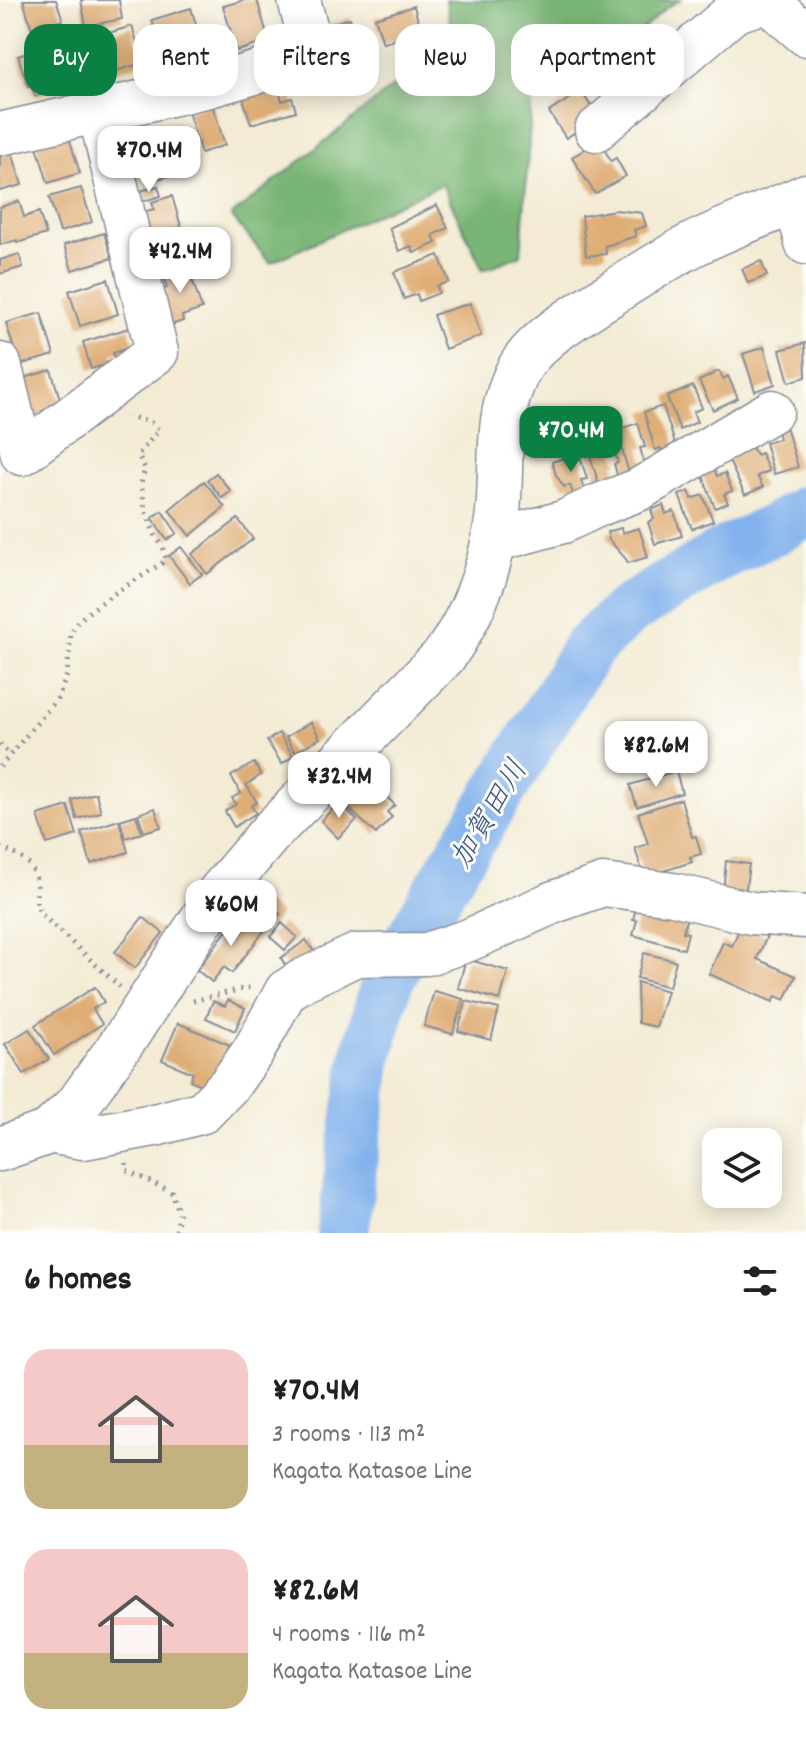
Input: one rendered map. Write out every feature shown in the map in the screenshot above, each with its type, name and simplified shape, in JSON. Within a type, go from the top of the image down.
[{"type":"main road","points":[[0,1149],[49,1132],[163,1009],[220,892],[271,832],[444,656],[459,635],[475,605],[493,541],[502,428],[509,393],[523,363],[557,330],[695,244],[803,219]]},
{"type":"street","points":[[0,134],[209,86],[314,56],[299,0]]},
{"type":"street","points":[[596,130],[735,11],[769,3],[806,35]]},
{"type":"street","points":[[0,364],[22,454],[157,352],[99,112]]},
{"type":"street","points":[[493,541],[563,522],[638,490],[772,411]]},
{"type":"street","points":[[49,1132],[83,1138],[159,1124],[203,1112],[230,1084],[254,1050],[286,991],[356,955],[427,954],[603,885],[673,894],[751,913],[806,917]]},
{"type":"path","points":[[0,767],[58,698],[67,675],[71,634],[76,624],[166,558],[145,509],[141,484],[145,468],[138,455],[159,430],[151,423],[90,402]]},
{"type":"path","points":[[0,744],[9,754]]},
{"type":"path","points":[[0,848],[22,856],[32,868],[37,887],[35,905],[41,914],[163,1009],[253,986],[269,985],[286,991]]},
{"type":"green space","points":[[446,0],[680,0],[649,24],[511,24],[511,96],[532,96],[521,255],[483,270],[442,184],[270,263],[231,216],[395,85],[395,96],[495,96],[495,24],[450,24]]},
{"type":"building","points":[[23,0],[56,0],[63,20],[30,24]]},
{"type":"building","points":[[81,0],[119,0],[122,19],[86,24]]},
{"type":"building","points":[[257,0],[264,24],[254,24],[254,46],[238,51],[238,24],[229,24],[223,6]]},
{"type":"building","points":[[414,6],[419,24],[395,24],[395,40],[383,43],[375,18]]},
{"type":"building","points":[[191,8],[196,24],[153,24],[152,20]]},
{"type":"building","points":[[350,18],[352,24],[331,24]]},
{"type":"building","points":[[132,26],[133,29],[133,66],[117,71],[117,30]]},
{"type":"building","points":[[24,54],[24,74],[18,56]]},
{"type":"building","points":[[254,88],[254,96],[280,96],[282,101],[292,98],[296,111],[251,124],[241,92]]},
{"type":"building","points":[[573,96],[584,96],[598,117],[566,138],[549,112]]},
{"type":"building","points":[[212,104],[225,145],[201,153],[188,111]]},
{"type":"building","points":[[68,134],[80,173],[48,183],[36,143]]},
{"type":"building","points":[[181,134],[191,169],[148,182],[138,147]]},
{"type":"building","points":[[599,141],[611,161],[616,158],[626,176],[595,194],[572,157]]},
{"type":"building","points":[[12,152],[22,185],[0,191],[0,156]]},
{"type":"building","points":[[158,186],[161,196],[140,202],[137,192]]},
{"type":"building","points":[[81,188],[92,222],[60,232],[49,197]]},
{"type":"building","points":[[172,196],[188,250],[158,259],[144,212],[154,209],[152,202]]},
{"type":"building","points":[[19,201],[24,217],[39,212],[46,234],[0,245],[0,207]]},
{"type":"building","points":[[437,205],[448,228],[433,235],[436,243],[414,253],[411,246],[399,251],[389,228]]},
{"type":"building","points":[[615,210],[642,213],[646,226],[634,230],[636,236],[605,246],[606,254],[586,256],[582,216]]},
{"type":"building","points":[[104,233],[112,258],[72,270],[64,245]]},
{"type":"building","points":[[19,254],[23,267],[0,274],[0,260]]},
{"type":"building","points":[[439,255],[449,282],[437,286],[439,293],[419,301],[417,294],[404,299],[394,272]]},
{"type":"building","points":[[761,261],[767,276],[748,283],[742,269]]},
{"type":"building","points":[[188,267],[202,309],[182,316],[183,321],[171,325],[160,290],[167,288],[163,275]]},
{"type":"building","points":[[108,279],[118,314],[80,326],[69,291]]},
{"type":"building","points":[[470,303],[481,336],[445,349],[433,315]]},
{"type":"building","points":[[41,313],[54,355],[19,365],[6,323]]},
{"type":"building","points":[[129,328],[135,346],[113,353],[115,362],[91,369],[83,342]]},
{"type":"building","points":[[805,343],[806,377],[789,382],[780,350]]},
{"type":"building","points":[[764,347],[775,384],[755,391],[743,354]]},
{"type":"building","points":[[51,370],[62,405],[42,411],[43,416],[33,419],[21,379]]},
{"type":"building","points":[[719,371],[723,379],[728,376],[738,398],[713,410],[699,381]]},
{"type":"building","points":[[693,386],[702,408],[693,412],[697,422],[680,430],[667,397]]},
{"type":"building","points":[[663,406],[677,450],[663,455],[661,448],[655,450],[644,412]]},
{"type":"building","points":[[638,423],[645,447],[640,448],[646,468],[629,473],[616,430]]},
{"type":"building","points":[[785,423],[798,467],[774,474],[765,443],[779,439],[776,426]]},
{"type":"building","points":[[611,438],[620,485],[601,491],[587,446]]},
{"type":"building","points":[[751,445],[756,455],[761,453],[769,471],[757,476],[763,487],[745,495],[727,457]]},
{"type":"building","points":[[579,453],[587,479],[581,480],[586,496],[575,500],[570,485],[564,487],[552,462]]},
{"type":"building","points":[[713,466],[717,476],[725,473],[732,491],[724,494],[728,503],[715,508],[701,471]]},
{"type":"building","points":[[216,473],[231,491],[222,498],[207,480]]},
{"type":"building","points":[[204,481],[225,507],[190,536],[169,510]]},
{"type":"building","points":[[689,491],[692,499],[703,495],[713,521],[692,529],[679,495]]},
{"type":"building","points":[[663,505],[666,514],[674,511],[682,536],[655,544],[648,522],[654,519],[651,510]]},
{"type":"building","points":[[162,511],[177,533],[167,540],[152,518]]},
{"type":"building","points":[[238,519],[253,539],[207,574],[192,554]]},
{"type":"building","points":[[621,528],[622,533],[639,528],[648,557],[628,563],[609,540],[607,532]]},
{"type":"building","points":[[181,547],[202,574],[190,583],[169,556]]},
{"type":"building","points":[[311,722],[320,738],[295,752],[286,737]]},
{"type":"building","points":[[279,733],[293,756],[282,764],[267,741]]},
{"type":"building","points":[[254,763],[261,775],[246,785],[257,802],[251,806],[256,813],[234,827],[225,811],[236,804],[232,798],[241,793],[231,776]]},
{"type":"building","points":[[676,771],[682,793],[637,807],[630,785]]},
{"type":"building","points":[[364,775],[395,805],[387,812],[392,817],[376,834],[340,800]]},
{"type":"building","points":[[96,793],[101,812],[77,819],[72,800]]},
{"type":"building","points":[[681,799],[692,837],[696,836],[701,854],[690,857],[692,862],[644,877],[635,848],[648,844],[638,813]]},
{"type":"building","points":[[339,802],[357,820],[338,838],[321,821]]},
{"type":"building","points":[[68,806],[77,835],[47,844],[38,815]]},
{"type":"building","points":[[155,808],[161,827],[144,832],[138,814]]},
{"type":"building","points":[[136,815],[142,833],[125,838],[120,820]]},
{"type":"building","points":[[119,820],[128,852],[91,864],[81,832]]},
{"type":"building","points":[[726,861],[749,864],[745,896],[723,893]]},
{"type":"building","points":[[258,897],[280,914],[270,927],[248,910]]},
{"type":"building","points":[[639,899],[688,913],[683,932],[688,933],[684,949],[633,935],[637,920],[633,919]]},
{"type":"building","points":[[240,913],[264,931],[232,973],[224,967],[212,982],[197,970]]},
{"type":"building","points":[[143,917],[163,933],[135,968],[115,952]]},
{"type":"building","points":[[282,923],[297,937],[285,950],[270,937]]},
{"type":"building","points":[[741,925],[767,936],[757,959],[796,976],[785,1000],[776,996],[773,1002],[709,974],[723,942],[732,946]]},
{"type":"building","points":[[306,940],[316,954],[290,973],[281,958]]},
{"type":"building","points":[[644,953],[676,961],[669,987],[637,978]]},
{"type":"building","points":[[466,959],[508,971],[500,1000],[458,988]]},
{"type":"building","points":[[637,982],[667,991],[656,1027],[638,1023]]},
{"type":"building","points":[[95,987],[104,1002],[93,1009],[102,1024],[54,1055],[35,1025]]},
{"type":"building","points":[[434,991],[463,999],[453,1034],[424,1026]]},
{"type":"building","points":[[228,1000],[245,1008],[235,1031],[206,1018],[213,1001],[225,1006]]},
{"type":"building","points":[[466,1001],[499,1009],[491,1040],[458,1031]]},
{"type":"building","points":[[178,1023],[230,1045],[210,1089],[190,1080],[193,1073],[162,1060]]},
{"type":"building","points":[[29,1029],[49,1059],[24,1074],[5,1044]]},
{"type":"waterway","name":"加賀田川","points":[[343,1233],[367,1055],[387,981],[588,648],[627,611],[722,554],[806,511]]}]
